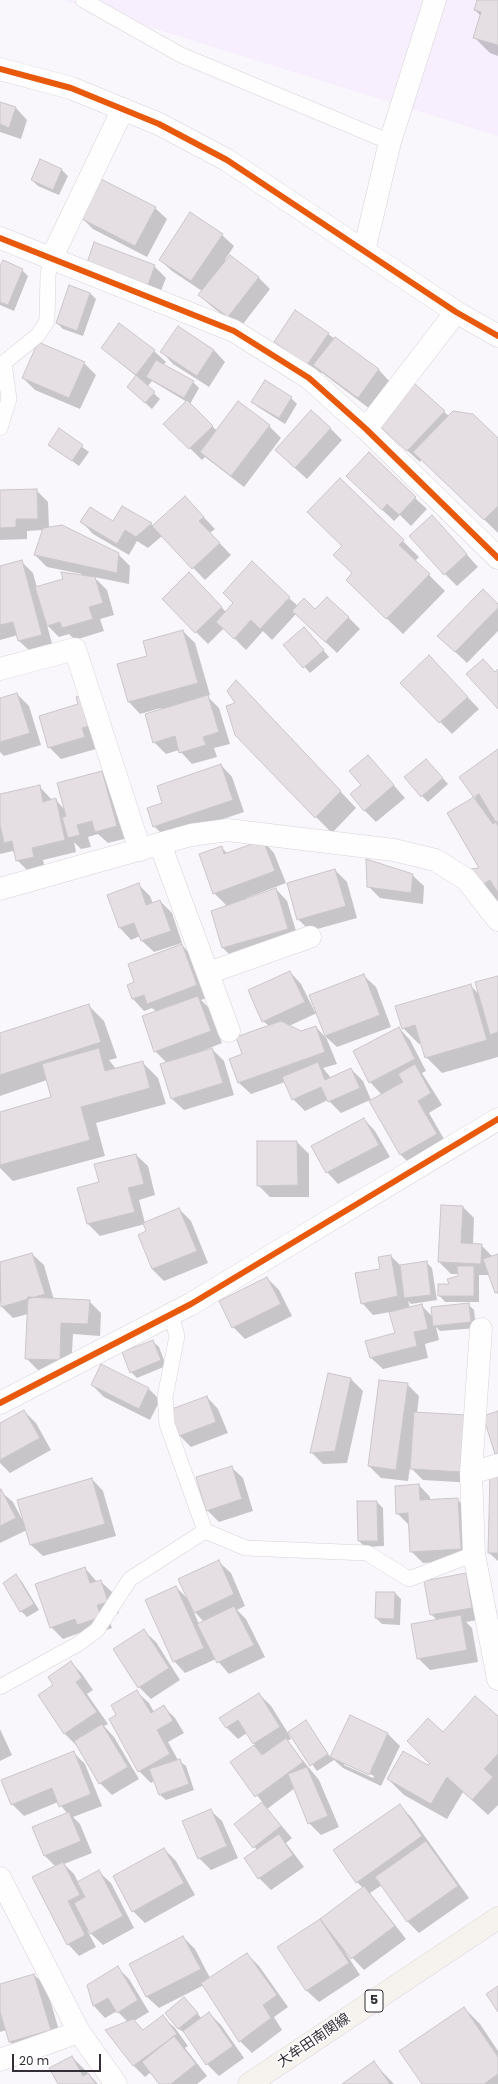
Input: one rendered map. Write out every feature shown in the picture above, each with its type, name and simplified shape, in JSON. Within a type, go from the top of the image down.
[{"type":"main road","name":"大牟田南関線","points":[[251,2084],[497,1921]]},
{"type":"street","points":[[364,251],[390,142],[435,0]]},
{"type":"street","points":[[0,69],[71,88],[159,124],[227,160],[456,312],[498,336]]},
{"type":"street","points":[[51,259],[123,109]]},
{"type":"street","points":[[0,238],[234,331],[309,378],[366,429],[498,558]]},
{"type":"street","points":[[366,429],[456,312]]},
{"type":"street","points":[[0,669],[75,649],[140,850]]},
{"type":"street","points":[[0,889],[191,835],[228,830],[394,850],[435,860],[466,879],[498,920]]},
{"type":"street","points":[[160,844],[229,1031]]},
{"type":"street","points":[[208,973],[310,937]]},
{"type":"street","points":[[0,1403],[171,1315],[498,1119]]},
{"type":"street","points":[[481,1329],[471,1473],[474,1554],[498,1679]]},
{"type":"street","points":[[471,1473],[498,1465]]},
{"type":"street","points":[[0,1878],[79,2032],[116,2084]]},
{"type":"street","points":[[0,2060],[79,2032]]},
{"type":"lane","points":[[83,0],[181,55],[390,142]]},
{"type":"lane","points":[[0,428],[9,400],[2,365],[38,336],[47,321],[48,275],[51,259]]},
{"type":"lane","points":[[171,1315],[177,1336],[165,1397],[167,1424],[206,1531],[246,1548],[367,1553],[409,1579],[474,1554]]},
{"type":"lane","points":[[0,1687],[78,1644],[97,1630],[130,1580],[206,1531]]},
{"type":"shaded area","points":[[63,0],[498,0],[498,136]]},
{"type":"building","points":[[477,0],[498,0],[498,45],[473,38],[481,12],[474,10]]},
{"type":"building","points":[[0,102],[16,107],[9,128],[0,124]]},
{"type":"building","points":[[40,159],[62,169],[53,190],[31,180]]},
{"type":"building","points":[[101,179],[156,207],[135,246],[80,218]]},
{"type":"building","points":[[190,212],[223,234],[191,281],[159,260]]},
{"type":"building","points":[[94,242],[155,265],[148,285],[87,263]]},
{"type":"building","points":[[230,255],[259,277],[228,317],[198,295]]},
{"type":"building","points":[[3,260],[23,269],[8,305],[0,302],[0,266]]},
{"type":"building","points":[[69,285],[90,293],[77,331],[56,323]]},
{"type":"building","points":[[295,310],[329,333],[307,365],[274,342]]},
{"type":"building","points":[[119,323],[155,350],[136,375],[101,348]]},
{"type":"building","points":[[178,326],[214,350],[197,376],[160,352]]},
{"type":"building","points":[[335,337],[379,369],[358,398],[313,365]]},
{"type":"building","points":[[38,342],[85,362],[69,398],[22,378]]},
{"type":"building","points":[[156,360],[194,381],[184,398],[146,377]]},
{"type":"building","points":[[136,375],[155,392],[145,403],[127,387]]},
{"type":"building","points":[[265,380],[292,397],[279,418],[251,402]]},
{"type":"building","points":[[414,383],[445,411],[407,451],[377,424]]},
{"type":"building","points":[[187,400],[213,426],[189,449],[163,424]]},
{"type":"building","points":[[238,401],[270,425],[231,476],[200,452]]},
{"type":"building","points":[[311,410],[331,428],[295,468],[275,450]]},
{"type":"building","points":[[453,411],[473,414],[498,438],[498,506],[484,520],[413,452]]},
{"type":"building","points":[[59,428],[83,445],[72,461],[48,445]]},
{"type":"building","points":[[369,452],[416,497],[399,515],[387,504],[382,510],[346,476]]},
{"type":"building","points":[[340,478],[404,540],[399,545],[430,574],[386,619],[346,580],[352,573],[333,555],[342,546],[307,512]]},
{"type":"building","points":[[37,489],[38,519],[16,519],[16,527],[0,528],[0,490]]},
{"type":"building","points":[[185,496],[204,517],[199,521],[220,543],[192,569],[152,526]]},
{"type":"building","points":[[122,506],[152,523],[136,537],[125,530],[117,544],[80,522],[90,507],[113,521]]},
{"type":"building","points":[[432,515],[467,554],[444,575],[409,536]]},
{"type":"building","points":[[62,525],[119,553],[117,573],[34,555],[43,528]]},
{"type":"building","points":[[22,560],[42,635],[18,641],[13,622],[0,625],[0,566]]},
{"type":"building","points":[[252,561],[290,597],[260,629],[251,620],[234,639],[216,622],[233,603],[223,593]]},
{"type":"building","points":[[61,572],[95,577],[103,603],[89,607],[93,619],[62,628],[60,622],[47,626],[35,587],[63,579]]},
{"type":"building","points":[[189,572],[222,607],[195,633],[162,599]]},
{"type":"building","points":[[483,589],[498,604],[498,608],[455,652],[437,636]]},
{"type":"building","points":[[327,597],[349,617],[325,642],[292,611],[304,598],[315,609]]},
{"type":"building","points":[[304,627],[324,650],[303,668],[283,645]]},
{"type":"building","points":[[183,630],[198,683],[128,702],[117,664],[147,656],[143,641]]},
{"type":"building","points":[[429,655],[468,697],[439,723],[400,683]]},
{"type":"building","points":[[483,659],[495,672],[498,669],[498,709],[466,674]]},
{"type":"building","points":[[236,680],[341,791],[315,818],[235,735],[226,706],[235,703],[227,691]]},
{"type":"building","points":[[17,693],[30,733],[0,742],[0,698]]},
{"type":"building","points":[[83,695],[92,725],[82,728],[85,737],[48,748],[39,716],[78,704],[76,697]]},
{"type":"building","points":[[208,695],[219,732],[203,737],[206,745],[179,753],[175,736],[153,743],[145,714]]},
{"type":"building","points":[[498,749],[498,821],[493,824],[459,777]]},
{"type":"building","points":[[368,755],[394,785],[364,811],[350,794],[361,785],[349,771]]},
{"type":"building","points":[[426,759],[443,778],[421,797],[404,777]]},
{"type":"building","points":[[221,764],[233,800],[153,827],[147,808],[162,803],[157,786]]},
{"type":"building","points":[[102,771],[117,826],[95,832],[92,821],[77,825],[80,835],[68,838],[62,817],[66,816],[57,783]]},
{"type":"building","points":[[40,785],[43,802],[56,798],[65,840],[32,848],[34,857],[16,861],[12,841],[4,843],[0,825],[0,794]]},
{"type":"building","points":[[479,794],[498,826],[498,893],[490,880],[480,886],[470,869],[479,868],[447,813]]},
{"type":"building","points":[[263,840],[275,871],[213,894],[199,854],[222,846],[224,854]]},
{"type":"building","points":[[366,859],[413,874],[411,893],[367,887]]},
{"type":"building","points":[[335,869],[346,906],[297,920],[287,883]]},
{"type":"building","points":[[139,883],[146,905],[160,900],[171,931],[141,941],[134,923],[119,928],[107,895]]},
{"type":"building","points":[[276,888],[288,929],[222,948],[211,911]]},
{"type":"building","points":[[182,944],[197,985],[147,1004],[144,995],[132,999],[127,985],[134,982],[128,964]]},
{"type":"building","points":[[290,971],[305,1002],[262,1022],[248,990]]},
{"type":"building","points":[[364,974],[380,1015],[325,1036],[309,995]]},
{"type":"building","points":[[498,976],[498,1032],[490,1035],[475,982]]},
{"type":"building","points":[[471,984],[487,1040],[425,1058],[415,1025],[402,1029],[395,1006]]},
{"type":"building","points":[[198,996],[211,1031],[154,1052],[142,1016]]},
{"type":"building","points":[[89,1004],[101,1042],[0,1075],[0,1033]]},
{"type":"building","points":[[281,1021],[301,1031],[316,1026],[325,1052],[238,1083],[229,1059],[242,1054],[236,1037]]},
{"type":"building","points":[[399,1027],[415,1059],[369,1083],[353,1051]]},
{"type":"building","points":[[99,1048],[105,1071],[143,1061],[150,1088],[81,1107],[90,1140],[0,1165],[0,1112],[51,1097],[42,1064]]},
{"type":"building","points":[[212,1048],[223,1083],[171,1099],[160,1064]]},
{"type":"building","points":[[318,1062],[325,1080],[351,1068],[360,1088],[328,1102],[321,1087],[292,1100],[282,1077]]},
{"type":"building","points":[[415,1064],[431,1093],[418,1101],[437,1134],[400,1155],[369,1101],[403,1082],[398,1074]]},
{"type":"building","points":[[364,1118],[379,1145],[326,1173],[311,1146]]},
{"type":"building","points":[[257,1141],[297,1141],[298,1185],[257,1186]]},
{"type":"building","points":[[136,1154],[144,1184],[128,1188],[135,1212],[87,1224],[77,1188],[99,1182],[94,1164]]},
{"type":"building","points":[[441,1205],[463,1206],[461,1243],[482,1244],[481,1264],[438,1262]]},
{"type":"building","points":[[179,1208],[197,1251],[152,1269],[138,1235],[146,1231],[143,1223]]},
{"type":"building","points":[[32,1253],[45,1294],[1,1307],[0,1262]]},
{"type":"building","points":[[498,1254],[498,1292],[495,1293],[483,1259]]},
{"type":"building","points":[[391,1255],[398,1296],[361,1304],[355,1273],[380,1269],[378,1257]]},
{"type":"building","points":[[427,1261],[431,1295],[404,1298],[400,1265]]},
{"type":"building","points":[[457,1266],[474,1266],[474,1296],[438,1296],[438,1284],[449,1284],[447,1279],[458,1276]]},
{"type":"building","points":[[267,1277],[281,1304],[232,1328],[219,1301]]},
{"type":"building","points":[[28,1297],[90,1300],[88,1324],[61,1323],[60,1360],[25,1359]]},
{"type":"building","points":[[469,1303],[471,1322],[433,1326],[431,1307]]},
{"type":"building","points":[[422,1304],[428,1329],[414,1332],[417,1346],[370,1358],[365,1341],[395,1333],[389,1312]]},
{"type":"building","points":[[153,1340],[161,1360],[130,1373],[122,1352]]},
{"type":"building","points":[[101,1364],[149,1388],[139,1409],[91,1385]]},
{"type":"building","points":[[328,1373],[351,1378],[335,1451],[310,1453]]},
{"type":"building","points":[[379,1380],[408,1383],[396,1470],[368,1466]]},
{"type":"building","points":[[207,1396],[216,1422],[179,1436],[169,1410]]},
{"type":"building","points":[[24,1410],[40,1438],[0,1460],[0,1423]]},
{"type":"building","points":[[498,1411],[498,1453],[495,1454],[483,1416]]},
{"type":"building","points":[[414,1412],[466,1415],[463,1472],[410,1469]]},
{"type":"building","points":[[232,1466],[242,1499],[206,1511],[196,1477]]},
{"type":"building","points":[[490,1475],[498,1475],[498,1553],[488,1553]]},
{"type":"building","points":[[92,1478],[105,1524],[30,1545],[17,1500]]},
{"type":"building","points":[[419,1484],[420,1500],[458,1498],[461,1549],[410,1552],[408,1513],[396,1514],[395,1486]]},
{"type":"building","points":[[1,1489],[16,1518],[0,1526],[0,1490]]},
{"type":"building","points":[[357,1501],[377,1501],[378,1541],[358,1541]]},
{"type":"building","points":[[219,1560],[234,1594],[194,1613],[178,1579]]},
{"type":"building","points":[[85,1567],[90,1583],[101,1580],[108,1602],[97,1605],[101,1617],[77,1625],[75,1619],[50,1628],[35,1584]]},
{"type":"building","points":[[466,1573],[472,1608],[430,1615],[424,1581]]},
{"type":"building","points":[[16,1574],[34,1604],[20,1612],[3,1583]]},
{"type":"building","points":[[176,1586],[204,1648],[173,1662],[145,1600]]},
{"type":"building","points":[[376,1592],[395,1592],[394,1619],[375,1618]]},
{"type":"building","points":[[234,1606],[254,1645],[217,1663],[197,1624]]},
{"type":"building","points":[[461,1615],[467,1650],[417,1659],[411,1624]]},
{"type":"building","points":[[144,1629],[169,1668],[138,1688],[113,1649]]},
{"type":"building","points":[[71,1661],[82,1678],[76,1682],[97,1712],[64,1734],[38,1695],[53,1685],[48,1677]]},
{"type":"building","points":[[137,1690],[151,1713],[164,1705],[173,1721],[157,1730],[170,1754],[138,1772],[109,1719],[116,1715],[111,1705]]},
{"type":"building","points":[[259,1693],[280,1727],[253,1744],[238,1720],[226,1728],[219,1718]]},
{"type":"building","points":[[475,1696],[498,1716],[498,1754],[484,1769],[493,1777],[472,1800],[447,1777],[431,1804],[387,1779],[403,1751],[428,1765],[430,1764],[407,1741],[428,1718],[443,1732]]},
{"type":"building","points":[[350,1715],[388,1733],[369,1775],[330,1757]]},
{"type":"building","points":[[306,1720],[328,1754],[310,1766],[288,1732]]},
{"type":"building","points":[[102,1724],[128,1767],[99,1784],[74,1741]]},
{"type":"building","points":[[286,1738],[303,1762],[255,1797],[230,1762],[254,1745],[262,1755]]},
{"type":"building","points":[[74,1751],[91,1794],[59,1807],[52,1788],[11,1805],[1,1780]]},
{"type":"building","points":[[180,1759],[189,1784],[159,1795],[149,1769]]},
{"type":"building","points":[[307,1767],[328,1816],[308,1824],[288,1774]]},
{"type":"building","points":[[262,1802],[281,1826],[253,1848],[234,1824]]},
{"type":"building","points":[[400,1804],[422,1836],[356,1883],[333,1850]]},
{"type":"building","points":[[211,1809],[227,1846],[198,1859],[182,1821]]},
{"type":"building","points":[[69,1812],[81,1841],[44,1856],[32,1827]]},
{"type":"building","points":[[279,1834],[293,1855],[258,1879],[244,1858]]},
{"type":"building","points":[[426,1841],[458,1886],[407,1922],[375,1877]]},
{"type":"building","points":[[164,1848],[184,1883],[132,1912],[113,1876]]},
{"type":"building","points":[[63,1862],[80,1895],[68,1901],[85,1935],[67,1945],[32,1877]]},
{"type":"building","points":[[99,1870],[123,1916],[90,1934],[74,1903],[85,1897],[77,1882]]},
{"type":"building","points":[[364,1886],[395,1926],[351,1959],[320,1919]]},
{"type":"building","points":[[320,1919],[349,1963],[306,1991],[277,1947]]},
{"type":"building","points":[[183,1936],[201,1969],[146,1997],[129,1964]]},
{"type":"building","points":[[247,1953],[277,1995],[263,2005],[271,2018],[239,2042],[201,1983]]},
{"type":"building","points":[[118,1966],[138,2000],[117,2013],[108,1998],[93,2006],[87,1985]]},
{"type":"building","points":[[34,1974],[51,2030],[9,2042],[0,2012],[0,1984]]},
{"type":"building","points":[[498,1986],[498,2012],[486,1994]]},
{"type":"building","points":[[184,1997],[198,2013],[178,2029],[165,2013]]},
{"type":"building","points":[[464,2007],[498,2057],[498,2074],[484,2084],[422,2084],[399,2051]]},
{"type":"building","points":[[209,2012],[233,2046],[206,2065],[183,2031]]},
{"type":"building","points":[[163,2015],[177,2034],[133,2066],[105,2030],[133,2019],[143,2030]]},
{"type":"building","points":[[174,2036],[196,2064],[171,2084],[159,2084],[142,2062]]},
{"type":"building","points":[[72,2056],[83,2076],[88,2073],[96,2084],[58,2084],[49,2068]]},
{"type":"building","points":[[374,2061],[390,2084],[342,2084]]},
{"type":"cycle path","points":[[0,69],[71,88],[159,124],[227,160],[456,312],[498,336]]},
{"type":"cycle path","points":[[0,238],[234,331],[309,378],[366,429],[498,558]]},
{"type":"cycle path","points":[[0,1403],[191,1304],[498,1119]]}]
